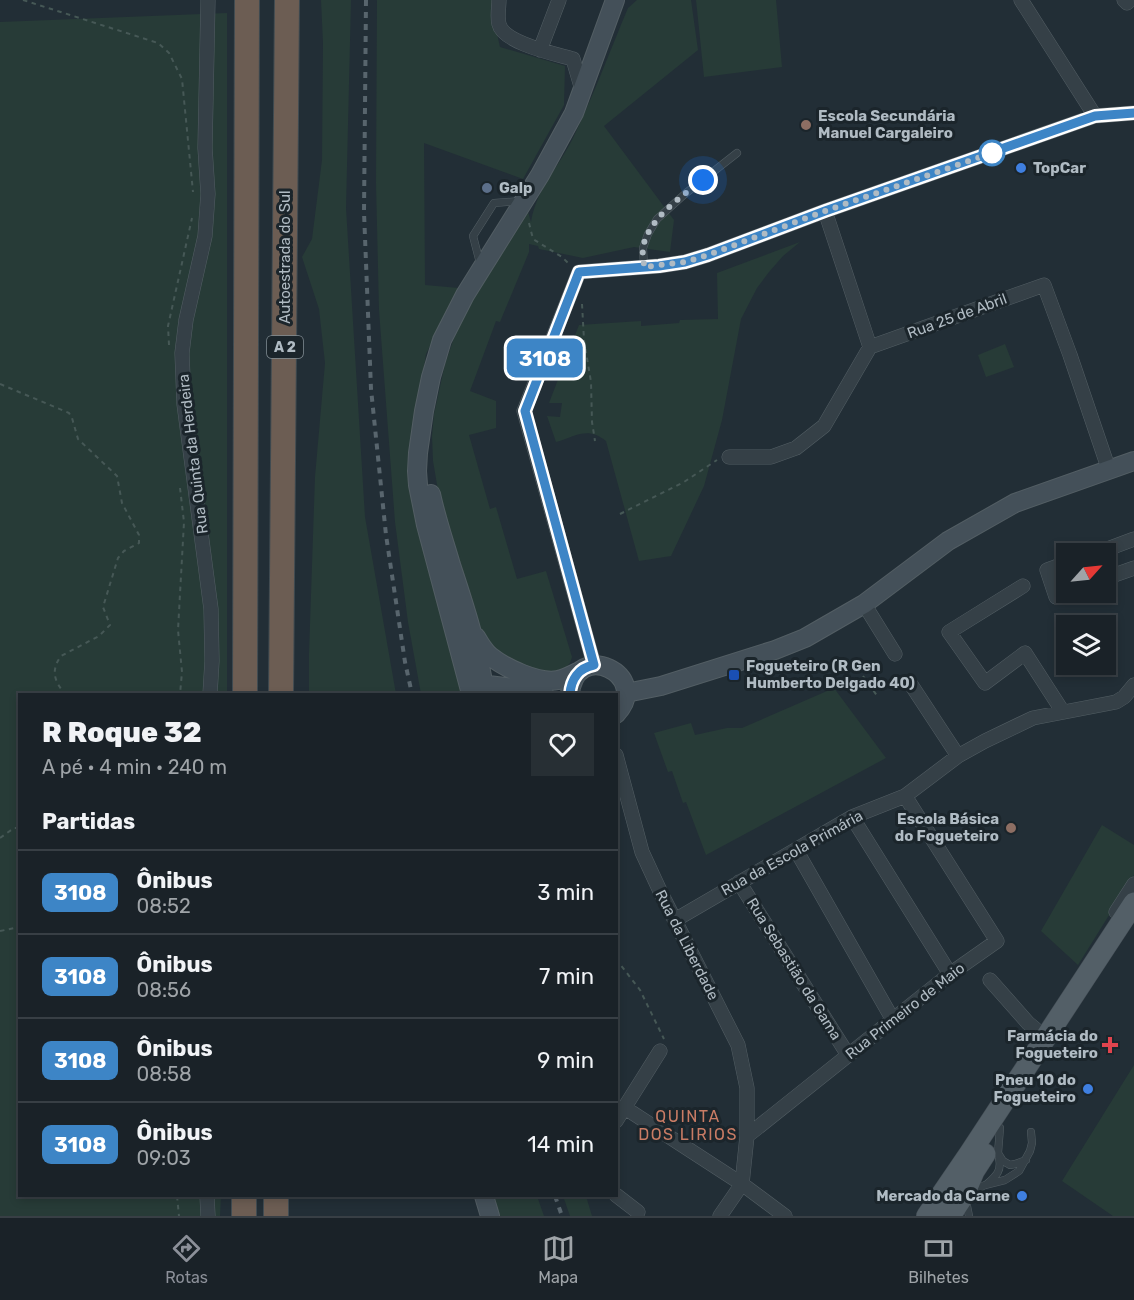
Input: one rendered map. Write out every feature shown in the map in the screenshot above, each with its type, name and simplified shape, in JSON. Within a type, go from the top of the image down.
[{"type":"highway","name":"A 2","points":[[245,693],[247,0]]},
{"type":"highway","name":"Autoestrada do Sul","points":[[281,693],[287,0]]},
{"type":"highway","points":[[244,1197],[244,1216]]},
{"type":"highway","points":[[276,1197],[276,1216]]},
{"type":"main road","points":[[479,692],[436,562],[421,504],[417,471],[426,399],[442,340],[465,295],[527,207],[540,175],[574,113],[615,0]]},
{"type":"main road","points":[[426,399],[425,437],[429,486],[469,624],[479,692]]},
{"type":"main road","points":[[626,693],[661,686],[775,650],[805,638],[864,604],[948,541],[1015,503],[1134,461]]},
{"type":"main road","points":[[469,624],[489,655],[519,672],[539,679],[559,680],[587,668],[606,666],[615,670],[621,677],[626,693],[624,704],[618,712]]},
{"type":"main road","points":[[570,693],[574,678],[587,668]]},
{"type":"main road","points":[[479,692],[492,675],[502,672],[519,672]]},
{"type":"main road","points":[[479,692],[497,687],[539,693]]},
{"type":"main road","points":[[927,1216],[1134,903]]},
{"type":"main road","points":[[950,1216],[1000,1128],[1134,924]]},
{"type":"main road","points":[[472,1197],[478,1216]]},
{"type":"main road","points":[[484,1197],[490,1216]]},
{"type":"street","name":"Rua Quinta da Herdeira","points":[[208,0],[206,236],[186,320],[183,353],[184,404],[211,609],[210,693]]},
{"type":"street","points":[[499,0],[499,24],[502,32],[540,50],[573,58],[582,90]]},
{"type":"street","points":[[540,50],[559,0]]},
{"type":"street","points":[[1021,0],[1095,116]]},
{"type":"street","points":[[1124,0],[1127,3],[1130,0]]},
{"type":"street","points":[[587,668],[525,411],[579,272],[685,262],[1095,116],[1134,113]]},
{"type":"street","points":[[729,457],[771,457],[796,448],[824,426],[870,347],[825,211]]},
{"type":"street","name":"Rua 25 de Abril","points":[[870,347],[1044,285],[1109,470]]},
{"type":"street","points":[[1116,546],[1134,539]]},
{"type":"street","points":[[1056,567],[1047,570],[1056,597]]},
{"type":"street","points":[[1116,574],[1134,568]]},
{"type":"street","points":[[1023,586],[949,632],[985,683],[1024,653],[1063,712]]},
{"type":"street","points":[[864,604],[895,654]]},
{"type":"street","points":[[910,683],[958,756]]},
{"type":"street","name":"Rua da Escola Primária","points":[[675,920],[852,817],[905,796],[958,756],[985,741],[1033,718],[1116,702],[1124,697],[1134,685]]},
{"type":"street","name":"Rua da Liberdade","points":[[618,762],[642,852],[738,1045],[747,1088],[747,1136]]},
{"type":"street","name":"Rua Primeiro de Maio","points":[[747,1136],[950,974],[997,941],[905,796]]},
{"type":"street","points":[[852,817],[950,974]]},
{"type":"street","points":[[796,850],[893,1020]]},
{"type":"street","name":"Rua Sebastião da Gama","points":[[739,882],[848,1055]]},
{"type":"street","points":[[1079,987],[1085,962],[1134,884]]},
{"type":"street","points":[[990,980],[1028,1023],[1046,1038]]},
{"type":"street","points":[[618,1118],[660,1051]]},
{"type":"street","points":[[625,1108],[742,1184],[785,1216]]},
{"type":"street","points":[[720,1216],[742,1184],[747,1136]]},
{"type":"street","points":[[207,1197],[208,1216]]},
{"type":"street","points":[[618,1197],[638,1212]]},
{"type":"lane","points":[[644,267],[643,248],[657,219],[737,153]]},
{"type":"lane","points":[[985,1185],[997,1175],[1000,1169],[998,1153],[1000,1128]]},
{"type":"lane","points":[[969,1216],[964,1195],[985,1185],[1012,1177],[1019,1171],[1030,1151],[1031,1132]]},
{"type":"lane","points":[[998,1153],[1003,1161],[1010,1165],[1026,1160]]},
{"type":"path","points":[[23,0],[158,43],[169,53],[182,79],[194,196]]},
{"type":"path","points":[[527,207],[533,239],[562,257],[579,272]]},
{"type":"path","points":[[169,349],[168,326],[194,211]]},
{"type":"path","points":[[582,302],[584,340],[591,382],[594,441]]},
{"type":"path","points":[[0,384],[69,413],[78,439],[117,476],[122,503],[139,536],[139,543],[124,551],[118,558],[103,607],[110,625],[99,636],[61,656],[57,662],[54,674],[57,684],[64,693]]},
{"type":"path","points":[[620,514],[684,482],[714,461],[729,457]]},
{"type":"path","points":[[180,488],[184,522],[178,630],[182,672],[180,693]]},
{"type":"path","points":[[863,676],[878,697]]},
{"type":"path","points":[[0,838],[14,828],[18,828]]},
{"type":"path","points":[[0,931],[18,927]]},
{"type":"path","points":[[618,962],[640,990],[666,1043],[660,1051]]},
{"type":"path","points":[[177,1197],[179,1216]]},
{"type":"green space","points":[[321,0],[351,0],[346,208],[365,517],[396,693],[309,693],[315,477],[325,363],[319,309],[302,257],[312,239],[322,160]]},
{"type":"green space","points":[[377,0],[496,0],[495,25],[500,47],[565,66],[564,105],[523,179],[424,143],[425,285],[459,288],[426,354],[413,465],[463,693],[421,693],[408,622],[395,522],[379,310],[376,183]]},
{"type":"green space","points":[[637,0],[691,0],[698,50],[604,126],[674,220],[670,252],[634,247],[583,258],[539,249],[538,246],[529,244],[529,252],[500,322],[496,321],[470,391],[496,401],[496,428],[469,435],[490,509],[496,507],[517,579],[546,571],[572,657],[565,668],[551,673],[519,665],[494,651],[478,628],[441,508],[433,461],[434,414],[445,364],[455,335],[470,304],[527,208],[531,222],[538,198],[581,120],[628,8]]},
{"type":"green space","points":[[696,0],[776,0],[782,67],[704,77]]},
{"type":"green space","points":[[227,13],[227,693],[18,693],[18,1197],[221,1197],[220,1216],[0,1216],[0,22]]},
{"type":"green space","points":[[800,242],[769,272],[757,288],[741,319],[722,420],[704,486],[671,556],[639,561],[606,441],[600,436],[588,433],[556,442],[547,416],[560,417],[562,403],[549,403],[579,325],[641,321],[641,326],[679,323],[680,320],[718,319],[717,273]]},
{"type":"green space","points":[[1005,344],[1014,367],[986,377],[978,355]]},
{"type":"green space","points":[[834,688],[886,758],[706,855],[686,802],[683,803],[672,771],[668,772],[654,733],[691,723],[695,735],[727,728],[742,728]]},
{"type":"green space","points":[[1102,825],[1134,845],[1134,875],[1078,965],[1041,931]]},
{"type":"green space","points":[[1134,1065],[1134,1216],[1113,1216],[1062,1181]]},
{"type":"green space","points":[[492,1197],[537,1197],[544,1216],[498,1216]]},
{"type":"green space","points":[[563,1197],[586,1197],[592,1216],[570,1216]]},
{"type":"railway","points":[[366,0],[364,212],[371,389],[386,535],[412,693]]},
{"type":"railway","points":[[555,1197],[562,1216]]},
{"type":"bus line","name":"3108","points":[[570,693],[574,678],[580,671],[594,665],[525,411],[579,272],[685,262],[1095,116],[1134,113]]},
{"type":"place","name":"Escola Secundária Manuel Cargaleiro","points":[[806,125]]},
{"type":"place","name":"TopCar","points":[[1021,168]]},
{"type":"place","name":"Galp","points":[[487,188]]},
{"type":"place","name":"Fogueteiro (R Gen Humberto Delgado 40)","points":[[734,675]]},
{"type":"place","name":"Escola Básica do Fogueteiro","points":[[1011,828]]},
{"type":"place","name":"Farmácia do Fogueteiro","points":[[1110,1045]]},
{"type":"place","name":"Pneu 10 do Fogueteiro","points":[[1088,1089]]},
{"type":"place","name":"Mercado da Carne","points":[[1022,1196]]},
{"type":"district","name":"QUINTA DOS LIRIOS","points":[[688,1125]]},
{"type":"route","points":[[703,180],[657,219],[643,248],[644,267],[685,262],[708,255],[825,211],[992,153]]}]
